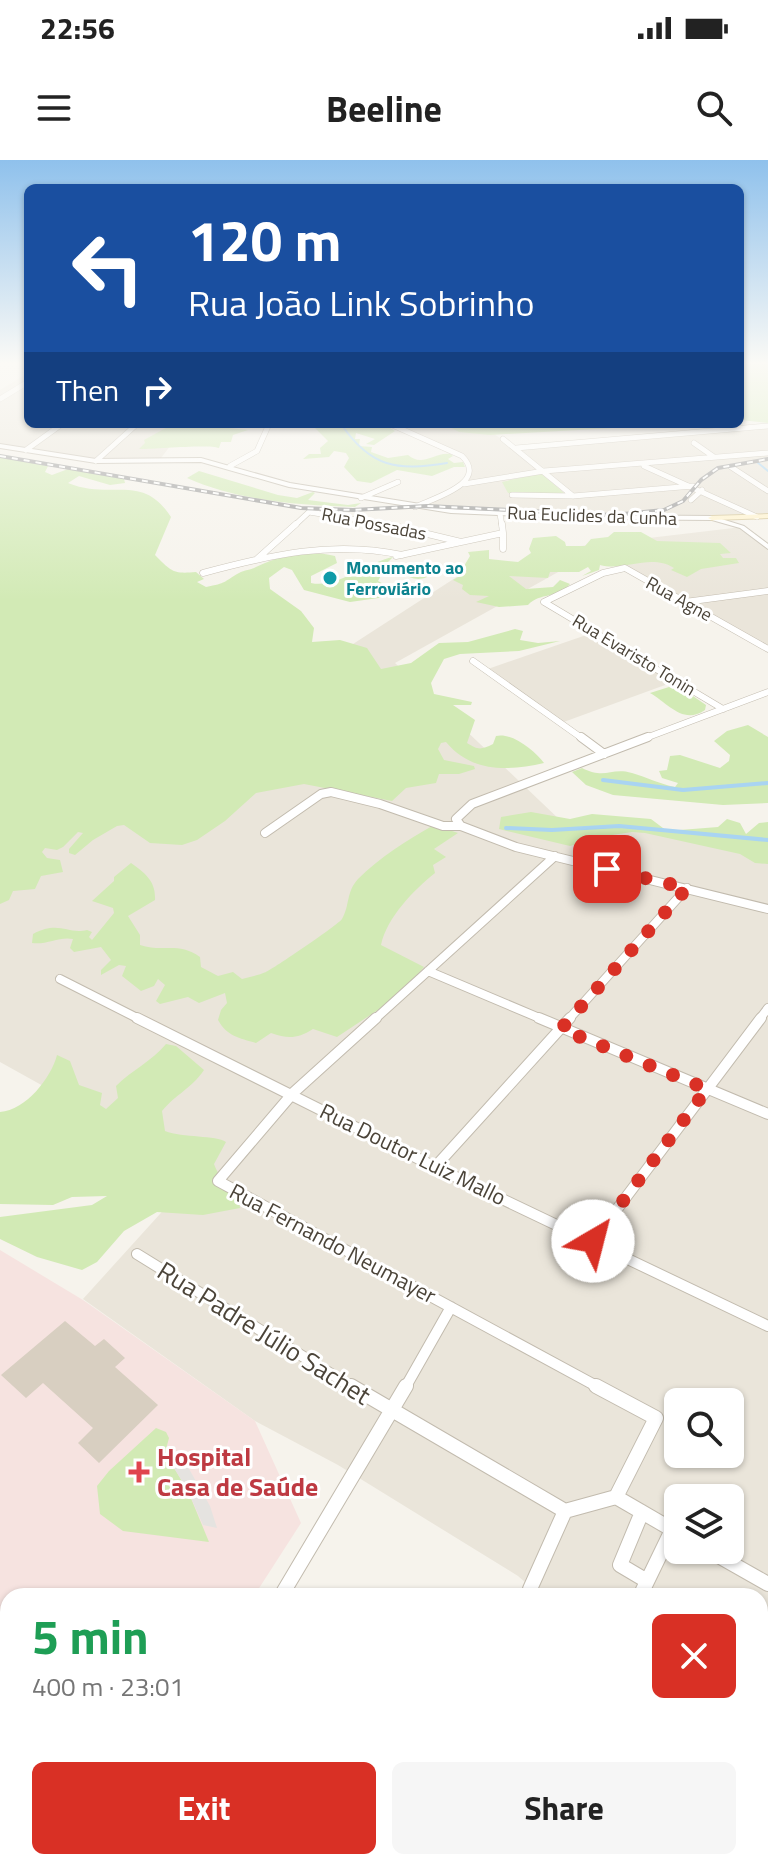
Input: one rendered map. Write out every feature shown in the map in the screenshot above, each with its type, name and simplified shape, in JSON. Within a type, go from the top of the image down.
[{"type":"main road","name":"Rua Euclides da Cunha","points":[[712,518],[768,516]]},
{"type":"street","points":[[26,450],[37,442]]},
{"type":"street","points":[[96,461],[117,442]]},
{"type":"street","points":[[230,466],[257,451],[261,442]]},
{"type":"street","points":[[430,442],[462,456],[469,463],[470,474],[464,484]]},
{"type":"street","points":[[507,442],[573,496]]},
{"type":"street","points":[[516,448],[588,442]]},
{"type":"street","points":[[694,443],[714,457]]},
{"type":"street","name":"Rua Euclides da Cunha","points":[[0,446],[96,461],[186,458],[230,466],[289,485],[415,507],[500,514],[712,518]]},
{"type":"street","points":[[415,507],[464,484],[544,471],[768,453]]},
{"type":"street","points":[[642,465],[757,517]]},
{"type":"street","points":[[731,467],[768,491]]},
{"type":"street","points":[[753,481],[768,480]]},
{"type":"street","points":[[361,498],[398,482]]},
{"type":"street","points":[[512,495],[573,496],[693,486]]},
{"type":"street","points":[[691,500],[702,490]]},
{"type":"street","name":"Rua Possadas","points":[[257,559],[309,512],[367,519],[461,542]]},
{"type":"street","points":[[500,514],[503,549]]},
{"type":"street","points":[[742,527],[757,517]]},
{"type":"street","points":[[712,518],[742,527],[768,547]]},
{"type":"street","points":[[389,557],[503,533]]},
{"type":"street","points":[[203,573],[257,559],[326,547],[368,548],[402,555]]},
{"type":"street","name":"Rua Agne","points":[[544,602],[603,573],[625,568],[768,649]]},
{"type":"street","points":[[685,602],[768,591]]},
{"type":"street","name":"Rua Evaristo Tonin","points":[[544,602],[723,709]]},
{"type":"street","points":[[473,661],[604,754]]},
{"type":"street","points":[[461,826],[456,819],[458,813],[472,804],[768,692]]},
{"type":"street","points":[[265,833],[321,794],[340,792],[443,826],[461,826],[501,843],[768,909]]},
{"type":"street","name":"Rua Fernando Neumayer","points":[[555,856],[293,1093],[218,1181],[656,1418],[616,1497]]},
{"type":"street","points":[[435,1167],[687,888]]},
{"type":"street","points":[[428,971],[768,1114]]},
{"type":"street","name":"Rua Doutor Luiz Mallo","points":[[60,979],[293,1093],[435,1167],[768,1326]]},
{"type":"street","points":[[593,1241],[768,1008]]},
{"type":"street","name":"Rua Padre Júlio Sachet","points":[[137,1254],[392,1411],[565,1511]]},
{"type":"street","points":[[286,1588],[451,1307]]},
{"type":"street","points":[[530,1588],[565,1511],[616,1497],[664,1525]]},
{"type":"street","points":[[642,1512],[620,1565],[647,1581]]},
{"type":"street","points":[[644,1588],[664,1551]]},
{"type":"street","points":[[733,1564],[768,1584]]},
{"type":"shaded area","points":[[0,442],[173,442],[161,458],[96,461],[0,446]]},
{"type":"shaded area","points":[[429,442],[506,442],[516,448],[588,442],[768,442],[768,516],[682,519],[500,514],[415,507],[464,484],[470,474],[461,456]]},
{"type":"shaded area","points":[[742,527],[768,547],[768,649],[581,546]]},
{"type":"shaded area","points":[[469,569],[560,571],[395,663],[562,822],[768,846],[768,1588],[532,1588],[518,1576],[338,1465],[255,1421],[83,1299],[198,1172],[0,1062],[0,872]]},
{"type":"shaded area","points":[[595,632],[676,681],[561,723],[485,670]]},
{"type":"shaded area","name":"Hospital Casa de Saúde","points":[[0,1250],[83,1300],[255,1421],[301,1523],[259,1588],[0,1588]]},
{"type":"shaded area","points":[[165,1453],[180,1453],[210,1506],[217,1528],[203,1525],[188,1491]]},
{"type":"green space","points":[[221,442],[219,448],[139,449],[145,443],[231,442]]},
{"type":"green space","points":[[327,442],[360,442],[359,446],[372,447],[371,452],[388,458],[408,455],[424,460],[451,454],[453,456],[448,459],[454,463],[463,462],[465,467],[454,467],[432,476],[397,470],[371,483],[357,481],[344,467],[349,458],[346,453],[334,451],[329,457],[303,459],[309,454],[321,454],[320,448]]},
{"type":"green space","points":[[0,457],[48,466],[45,472],[52,475],[68,469],[124,479],[125,483],[110,485],[79,476],[68,483],[99,490],[137,491],[160,503],[171,517],[155,555],[173,571],[196,572],[204,579],[197,582],[206,587],[275,559],[304,553],[335,556],[337,563],[311,576],[311,583],[342,579],[393,557],[386,564],[423,573],[427,577],[415,579],[385,568],[378,581],[385,585],[397,587],[428,583],[429,587],[414,593],[350,602],[304,590],[292,570],[284,567],[269,578],[270,589],[301,611],[314,628],[312,642],[340,640],[367,648],[381,669],[411,663],[439,643],[468,642],[515,629],[523,631],[520,640],[538,643],[560,641],[519,651],[460,654],[444,659],[431,683],[434,694],[472,702],[471,705],[453,705],[475,720],[467,743],[482,748],[493,744],[496,736],[509,737],[529,748],[544,763],[491,767],[467,759],[446,742],[441,743],[438,749],[444,760],[474,766],[475,769],[459,774],[439,774],[436,783],[406,788],[392,801],[304,784],[256,793],[225,821],[197,840],[182,845],[150,843],[124,825],[93,840],[75,855],[69,853],[69,849],[83,833],[78,832],[63,847],[57,850],[45,848],[42,852],[47,858],[60,860],[63,872],[41,876],[35,889],[13,891],[9,900],[0,904]]},
{"type":"green space","points":[[199,471],[278,495],[297,498],[313,492],[308,500],[348,505],[361,503],[355,507],[334,506],[248,497],[187,478]]},
{"type":"green space","points":[[541,473],[564,493],[508,493],[502,482]]},
{"type":"green space","points":[[614,532],[641,532],[657,541],[720,543],[731,553],[720,554],[723,558],[736,558],[739,563],[701,569],[687,577],[671,570],[674,568],[656,562],[609,567],[600,565],[599,570],[582,576],[591,571],[588,567],[579,572],[550,572],[548,578],[509,576],[526,589],[553,587],[560,580],[570,584],[560,592],[538,598],[528,605],[499,607],[476,602],[489,596],[470,595],[462,589],[463,585],[453,580],[467,572],[458,569],[470,556],[468,552],[489,550],[489,559],[518,562],[531,553],[529,549],[533,538],[556,536],[566,546],[585,546],[591,539],[608,537]]},
{"type":"green space","points":[[669,687],[687,692],[706,705],[705,710],[697,714],[683,714],[650,693]]},
{"type":"green space","points":[[748,725],[768,737],[768,803],[723,805],[613,795],[586,785],[572,772],[582,768],[597,773],[625,772],[675,787],[678,783],[662,778],[659,771],[667,770],[670,756],[680,755],[720,768],[729,761],[730,755],[714,741],[727,731]]},
{"type":"green space","points":[[531,812],[570,819],[592,814],[651,819],[667,831],[718,827],[727,819],[740,823],[746,834],[759,823],[768,822],[768,864],[755,863],[740,854],[645,833],[599,837],[570,846],[499,829],[501,817]]},
{"type":"green space","points":[[434,825],[458,833],[434,849],[446,857],[433,865],[435,873],[395,914],[381,945],[424,967],[399,996],[337,1037],[313,1029],[292,1037],[271,1033],[256,1043],[244,1040],[229,1033],[218,1020],[227,1003],[225,993],[199,1003],[188,997],[160,1004],[156,1001],[165,985],[158,979],[154,986],[141,991],[122,976],[126,966],[119,965],[101,975],[101,970],[111,960],[101,947],[74,952],[70,948],[73,939],[68,938],[32,943],[33,934],[50,928],[87,930],[92,932],[89,937],[92,940],[114,913],[113,908],[92,901],[131,863],[149,878],[155,893],[155,900],[128,916],[140,935],[140,945],[192,952],[200,957],[201,967],[218,976],[233,972],[242,979],[257,975],[338,923],[358,879],[394,849]]},
{"type":"green space","points":[[166,1044],[176,1046],[204,1070],[162,1111],[165,1131],[226,1142],[214,1164],[236,1196],[240,1208],[203,1215],[157,1212],[124,1231],[97,1262],[82,1270],[37,1257],[0,1239],[0,1217],[92,1205],[107,1196],[72,1197],[53,1205],[0,1204],[0,1112],[19,1105],[36,1091],[57,1055],[70,1061],[79,1085],[102,1093],[100,1105],[106,1109],[118,1098],[116,1086]]},
{"type":"green space","points":[[156,1428],[166,1432],[169,1438],[165,1453],[188,1491],[209,1542],[123,1531],[100,1514],[97,1486]]},
{"type":"building","points":[[65,1321],[95,1346],[104,1339],[125,1358],[115,1367],[158,1405],[99,1463],[78,1443],[93,1428],[43,1383],[26,1398],[1,1375]]},
{"type":"waterway","points":[[355,442],[375,458],[399,466],[447,463]]},
{"type":"waterway","points":[[757,462],[768,471]]},
{"type":"waterway","points":[[603,780],[683,790],[768,783]]},
{"type":"waterway","points":[[506,828],[552,830],[619,826],[768,840]]},
{"type":"railway","points":[[0,456],[301,508],[353,510],[427,506],[613,515],[664,510],[683,501],[701,480],[718,468],[768,459]]},
{"type":"place","name":"Monumento ao Ferroviário","points":[[330,578]]},
{"type":"place","name":"Hospital Casa de Saúde","points":[[139,1472]]},
{"type":"route","points":[[593,1241],[707,1089],[561,1029],[687,888],[607,869]]}]
